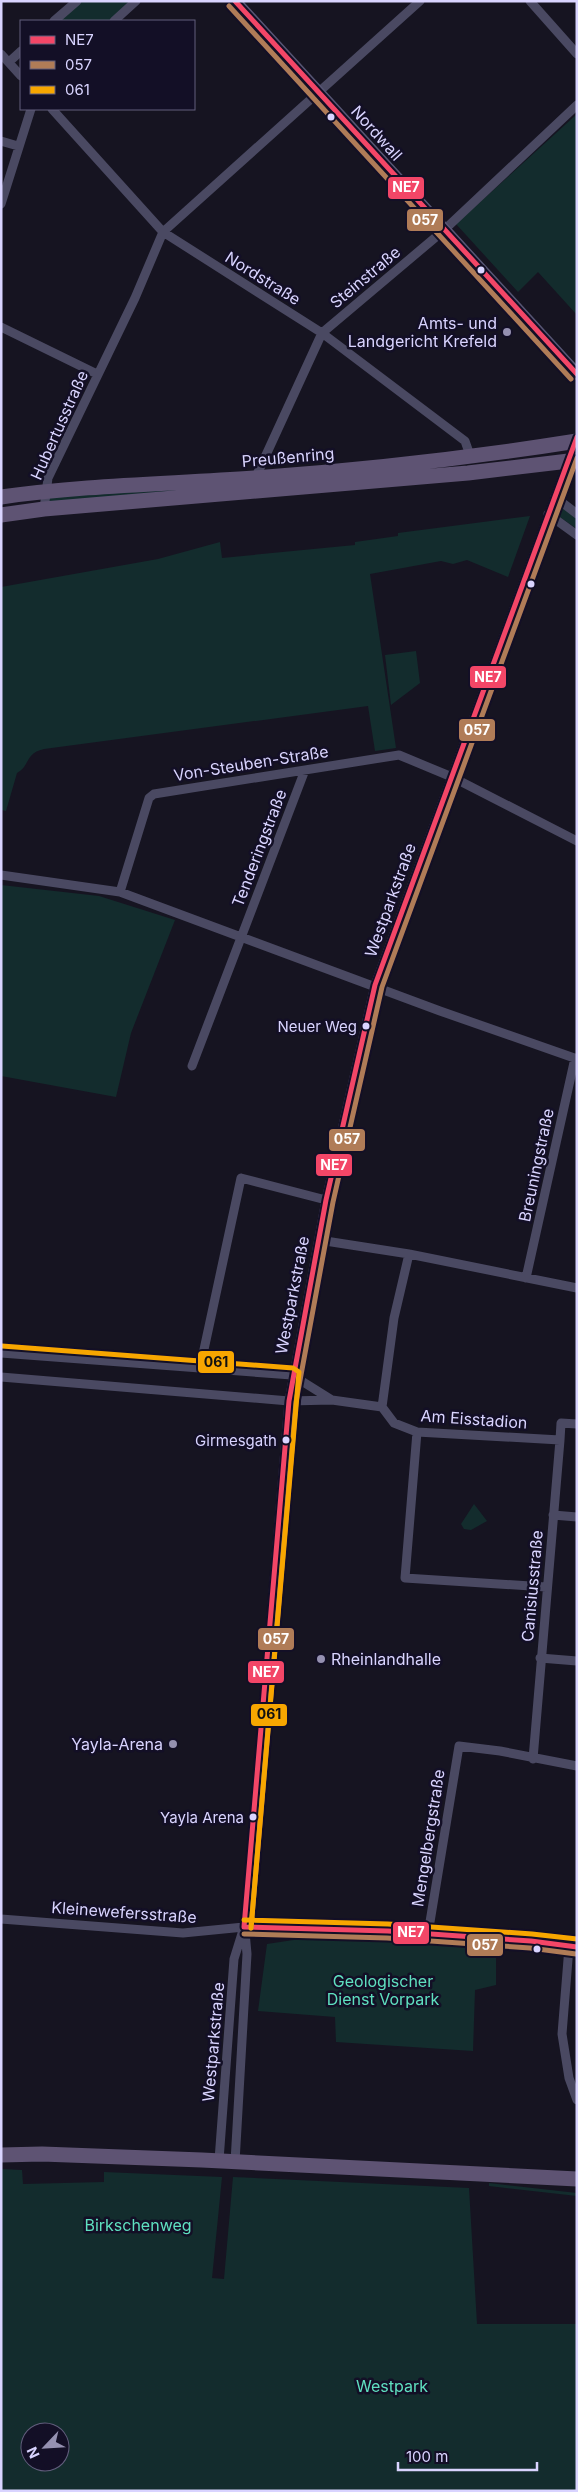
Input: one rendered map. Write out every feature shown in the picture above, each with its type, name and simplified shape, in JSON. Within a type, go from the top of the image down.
[{"type":"main road","name":"Preußenring","points":[[1,515],[44,508],[254,485],[471,458],[576,439]]},
{"type":"main road","name":"Preußenring","points":[[1,497],[46,492],[254,485],[468,473],[573,460]]},
{"type":"main road","points":[[1,2155],[42,2154],[219,2160],[577,2178]]},
{"type":"street","points":[[55,20],[77,1]]},
{"type":"street","points":[[115,20],[136,1]]},
{"type":"street","name":"Nordwall","points":[[235,1],[443,231],[577,374]]},
{"type":"street","name":"Hubertusstraße","points":[[44,508],[48,478],[135,298],[163,232],[420,1]]},
{"type":"street","points":[[530,1],[577,54]]},
{"type":"street","points":[[9,62],[20,52]]},
{"type":"street","points":[[1,54],[20,75]]},
{"type":"street","name":"Steinstraße","points":[[254,485],[322,334],[443,231],[577,106]]},
{"type":"street","points":[[1,204],[30,110]]},
{"type":"street","name":"Nordstraße","points":[[53,110],[163,232],[322,334],[465,441],[471,458]]},
{"type":"street","points":[[1,141],[18,146]]},
{"type":"street","points":[[1,327],[97,374]]},
{"type":"street","points":[[573,460],[576,439]]},
{"type":"street","name":"Westparkstraße","points":[[235,2162],[247,1954],[244,1927],[288,1401],[326,1200],[375,985],[548,514],[573,460]]},
{"type":"street","points":[[555,497],[577,514]]},
{"type":"street","points":[[548,514],[577,535]]},
{"type":"street","name":"Von-Steuben-Straße","points":[[120,892],[149,798],[154,794],[399,755],[452,777]]},
{"type":"street","name":"Tenderingstraße","points":[[242,936],[305,770]]},
{"type":"street","points":[[452,777],[577,841]]},
{"type":"street","points":[[1,875],[120,892],[375,985],[440,1011],[576,1058]]},
{"type":"street","points":[[192,1066],[242,936]]},
{"type":"street","name":"Breuningstraße","points":[[526,1278],[576,1058]]},
{"type":"street","points":[[200,1368],[241,1178],[326,1200]]},
{"type":"street","points":[[319,1240],[409,1254],[577,1288]]},
{"type":"street","points":[[1,1377],[288,1401],[332,1400],[382,1407],[394,1318],[409,1254]]},
{"type":"street","points":[[1,1353],[292,1376],[332,1400]]},
{"type":"street","name":"Am Eisstadion","points":[[382,1407],[394,1422],[417,1432],[560,1440]]},
{"type":"street","points":[[560,1440],[561,1423],[577,1424]]},
{"type":"street","points":[[417,1432],[405,1578],[546,1587]]},
{"type":"street","name":"Canisiusstraße","points":[[533,1759],[552,1515],[560,1440]]},
{"type":"street","name":"Canisiusstraße","points":[[552,1515],[577,1517]]},
{"type":"street","name":"Canisiusstraße","points":[[540,1658],[577,1661]]},
{"type":"street","name":"Mengelbergstraße","points":[[428,1934],[459,1746],[500,1751],[533,1759]]},
{"type":"street","points":[[533,1759],[577,1766]]},
{"type":"street","name":"Kleinewefersstraße","points":[[1,1919],[183,1933],[244,1927],[304,1927],[534,1941],[573,1947]]},
{"type":"street","name":"Westparkstraße","points":[[219,2160],[234,1959],[244,1927]]},
{"type":"street","points":[[573,1947],[562,2034],[569,2078],[577,2100]]},
{"type":"green space","points":[[82,1],[132,1],[111,20],[60,20]]},
{"type":"green space","points":[[577,114],[577,315],[538,272],[518,292],[456,224]]},
{"type":"green space","points":[[232,482],[246,486],[51,502],[48,500],[49,498]]},
{"type":"green space","points":[[559,503],[577,516],[577,529],[554,513]]},
{"type":"green space","points":[[530,516],[508,577],[467,560],[453,564],[441,561],[370,574],[396,748],[375,751],[368,706],[44,749],[34,753],[17,773],[6,811],[1,810],[1,587],[158,559],[220,542],[222,558],[355,545],[355,542],[398,536],[398,533]]},
{"type":"green space","points":[[416,651],[420,683],[391,705],[385,655]]},
{"type":"green space","points":[[1,885],[99,896],[175,920],[131,1033],[116,1097],[1,1076]]},
{"type":"green space","points":[[474,1504],[487,1521],[471,1530],[464,1529],[461,1524]]},
{"type":"green space","name":"Geologischer Dienst Vorpark","points":[[360,1930],[496,1953],[496,1985],[475,1990],[473,2051],[336,2042],[335,2017],[258,2011],[267,1944]]},
{"type":"green space","points":[[1,2169],[22,2170],[23,2184],[104,2182],[104,2172],[222,2177],[212,2278],[224,2279],[233,2177],[469,2188],[477,2324],[577,2324],[577,2491],[1,2491]]},
{"type":"green space","points":[[489,2183],[577,2193],[577,2196],[489,2186]]},
{"type":"transit line","name":"NE7","points":[[235,1],[577,374]]},
{"type":"transit line","name":"057","points":[[229,6],[571,379]]},
{"type":"transit line","name":"NE7","points":[[244,1927],[289,1401],[326,1200],[375,985],[577,437]]},
{"type":"transit line","name":"057","points":[[251,1928],[296,1402],[333,1202],[382,987],[577,458]]},
{"type":"transit line","name":"061","points":[[2,1346],[293,1368],[299,1372],[251,1928]]},
{"type":"transit line","name":"061","points":[[244,1920],[388,1924],[577,1939]]},
{"type":"transit line","name":"NE7","points":[[244,1927],[388,1931],[531,1941],[577,1947]]},
{"type":"transit line","name":"057","points":[[244,1934],[387,1938],[530,1948],[576,1954]]},
{"type":"place","name":"Amts- und Landgericht Krefeld","points":[[507,332]]},
{"type":"place","name":"Neuer Weg","points":[[366,1026]]},
{"type":"place","name":"Girmesgath","points":[[286,1440]]},
{"type":"place","name":"Rheinlandhalle","points":[[321,1659]]},
{"type":"place","name":"Yayla-Arena","points":[[173,1744]]},
{"type":"place","name":"Yayla Arena","points":[[253,1817]]},
{"type":"park label","name":"Birkschenweg","points":[[138,2225]]},
{"type":"park label","name":"Westpark","points":[[392,2386]]}]
